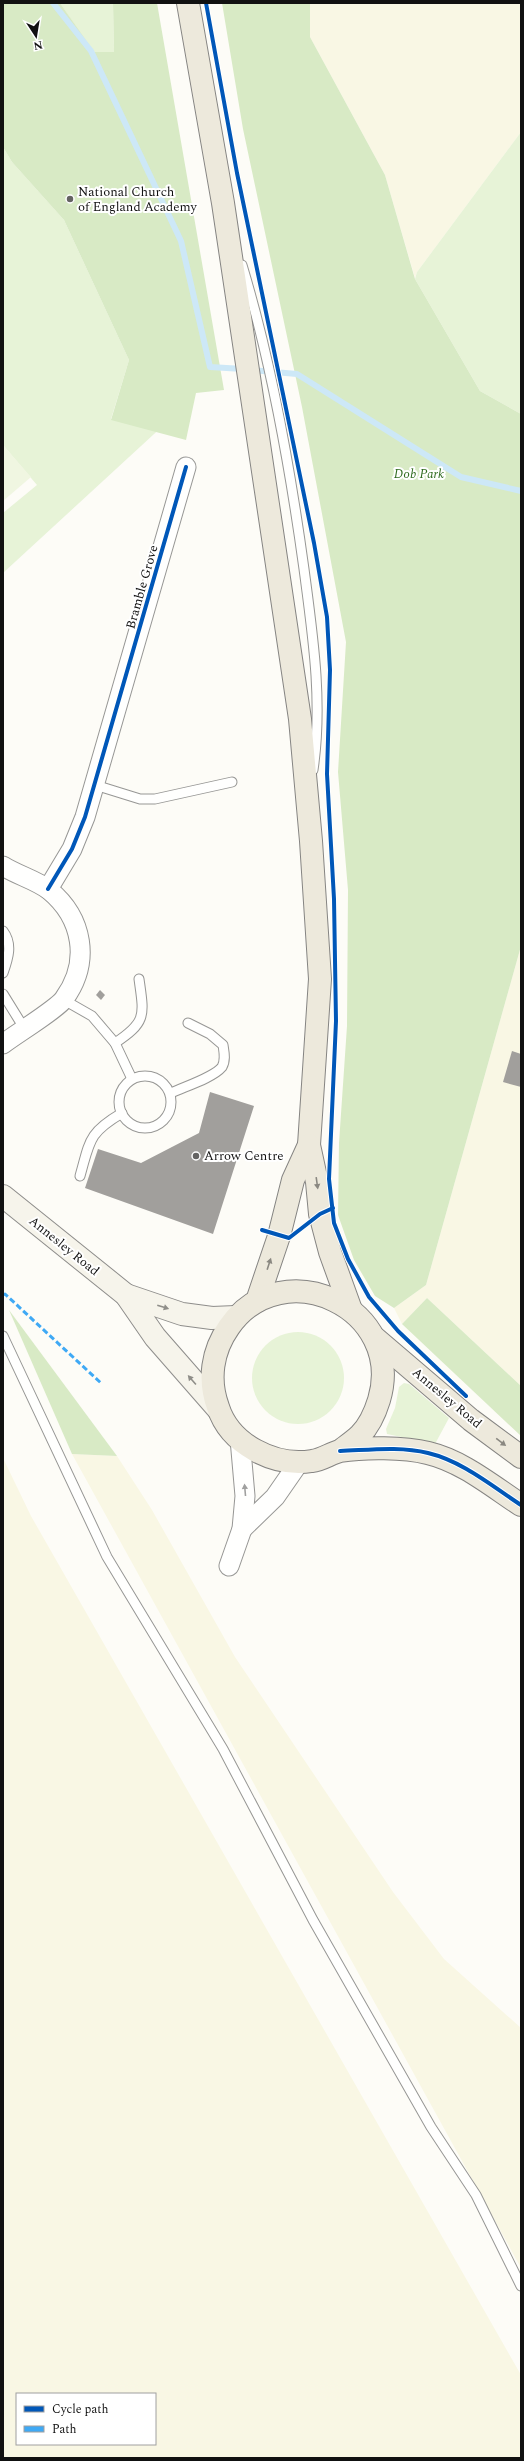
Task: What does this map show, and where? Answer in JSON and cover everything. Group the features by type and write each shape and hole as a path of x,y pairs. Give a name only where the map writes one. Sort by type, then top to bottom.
{"main road":[{"path":"188,3 223,203 300,719 308,801 320,979 309,1145 317,1182 320,1214 330,1252 351,1310"},
{"path":"257,1301 279,1236 293,1180 309,1145"},
{"name":"Annesley Road","path":"3,1196 126,1295 155,1337 218,1409"},
{"path":"340,1451 360,1435 377,1407 383,1389 382,1362 374,1337 363,1321 351,1310 330,1297 306,1291 281,1293 257,1301 236,1317 221,1338 213,1361 212,1385 218,1409 233,1434 256,1452 283,1461 312,1461 340,1451 386,1449 428,1453 453,1462 521,1505"},
{"name":"Annesley Road","path":"126,1295 182,1314 212,1318 236,1317"},
{"name":"Annesley Road","path":"374,1337 471,1420 521,1457"}],"street":[{"name":"Bramble Grove","path":"48,889 72,849 95,785 186,467"},
{"path":"3,866 48,889 73,916 80,938 78,965 64,1000 3,1044"},
{"path":"229,1566 242,1529 245,1496 240,1439"},
{"path":"242,1529 275,1497 300,1461"}],"lane":[{"path":"95,785 140,799 155,799 232,782"},
{"path":"3,931 6,935 10,955 3,973"},
{"path":"115,1043 136,1029 143,1011 140,979"},
{"path":"3,994 24,1028"},
{"path":"64,1000 92,1016 115,1043 132,1079"},
{"path":"171,1093 210,1075 222,1066 225,1057 223,1045 210,1034 188,1023"},
{"path":"139,1076 154,1076 161,1080 171,1093 171,1108 162,1122 156,1126 148,1128 132,1125 122,1113 119,1098 126,1084 132,1079 139,1076"},
{"path":"80,1176 91,1139 101,1125 122,1113"},
{"path":"3,1336 107,1557 223,1749 313,1920 431,2127 476,2196 521,2286"}],"shaded area":[{"path":"310,3 521,3 521,132 417,272 415,278 385,175 310,37"},
{"path":"521,946 521,1386 427,1298 402,1324 394,1308 426,1285"},
{"path":"72,1454 117,1456 152,1510 235,1657 393,1892 444,1959 521,2028 521,2268"},
{"path":"3,1458 31,1516 521,2375 521,2458 3,2458"}],"green space":[{"path":"3,3 60,3 94,52 114,52 113,3 157,3 224,390 196,393 186,440 111,420 129,360 64,220 12,162 3,147"},
{"path":"60,3 113,3 114,52 93,52"},
{"name":"Dob Park","path":"222,3 310,3 310,37 385,175 415,279 480,391 521,414 521,946 426,1285 394,1308 375,1296 354,1260 338,1215 339,1143 347,1026 348,890 338,772 346,642 302,407 243,129"},
{"path":"521,132 521,414 480,391 415,279 417,272"},
{"path":"3,147 12,162 64,220 129,360 111,419 166,423 3,573 3,513 37,485 3,445"},
{"path":"3,445 31,477 3,501"},
{"path":"427,1298 521,1386 521,1436 402,1324"},
{"path":"9,1310 117,1456 72,1454"},
{"path":"298,1332 316,1335 331,1345 341,1360 344,1378 341,1396 331,1411 316,1421 298,1424 280,1421 265,1411 255,1396 252,1378 255,1360 265,1345 280,1335"},
{"path":"404,1383 409,1384 449,1418 435,1444 387,1434 386,1429 395,1408 399,1387"}],"building":[{"path":"100,990 105,995 101,1000 96,995"},
{"path":"512,1051 521,1054 521,1087 503,1082"},
{"name":"Arrow Centre","path":"210,1092 254,1106 213,1234 85,1188 98,1149 141,1163 199,1133"}],"waterway":[{"path":"53,3 91,51 181,241 210,367 243,369"},
{"path":"252,370 297,374 461,477 521,491"}],"marked path":[{"path":"3,1295 5,1294 102,1384"}],"cycle path":[{"path":"206,3 237,173 314,543 327,617 330,670 327,774 334,899 336,1021 329,1179 334,1223 348,1259 369,1297 398,1331 466,1396"},
{"path":"48,889 72,849 85,817 186,467"},
{"path":"262,1230 289,1238 320,1214 333,1208"},
{"path":"340,1451 395,1449 428,1453 465,1468 521,1505"}],"place":[{"name":"National Church of England Academy","path":"70,199"},
{"name":"Arrow Centre","path":"196,1156"}]}
